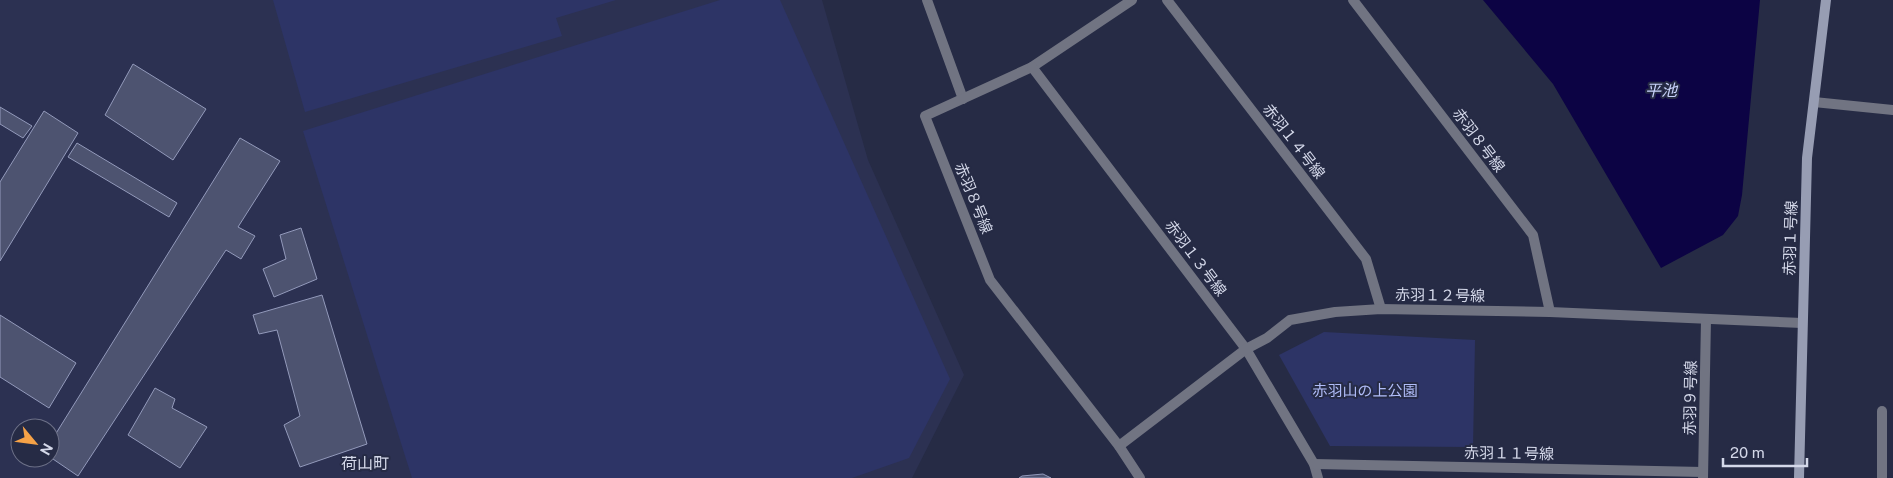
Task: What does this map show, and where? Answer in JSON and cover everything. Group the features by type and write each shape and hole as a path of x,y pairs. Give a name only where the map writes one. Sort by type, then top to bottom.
{"street":[{"path":"927,0 963,99"},
{"name":"赤羽８号線","path":"1132,0 1032,67 925,116 990,280 1120,446 1140,478"},
{"name":"赤羽１４号線","path":"1167,0 1366,259 1381,308"},
{"name":"赤羽８号線","path":"1353,0 1533,235 1550,312"},
{"name":"赤羽１号線","path":"1799,478 1807,158 1826,0"},
{"name":"赤羽１３号線","path":"1032,67 1246,349 1314,464 1318,478"},
{"path":"1814,102 1893,110"},
{"name":"赤羽１２号線","path":"1120,446 1246,349 1267,338 1290,320 1335,312 1381,308 1550,312 1802,323"},
{"name":"赤羽９号線","path":"1703,475 1706,319"},
{"path":"1882,411 1882,478"},
{"name":"赤羽１１号線","path":"1314,464 1703,475"}],"shaded area":[{"path":"0,0 822,0 868,160 964,375 912,478 0,478"}],"green space":[{"path":"273,0 616,0 556,18 562,36 305,112"},
{"path":"720,0 780,0 950,379 909,458 852,478 412,478 303,131"},
{"name":"赤羽山の上公園","path":"1324,332 1475,340 1473,447 1330,446 1279,355"}],"water":[{"name":"平池","path":"1483,0 1760,0 1742,195 1738,216 1723,235 1661,268 1553,84"}],"building":[{"path":"133,64 206,109 173,160 105,115"},
{"path":"0,107 32,126 23,138 0,124"},
{"path":"44,111 78,133 0,261 0,182"},
{"path":"240,138 280,161 238,227 255,236 241,259 226,250 78,476 60,464 60,427"},
{"path":"77,143 177,203 169,217 68,157"},
{"path":"301,228 317,279 274,297 263,269 286,259 280,235"},
{"path":"322,295 367,444 300,467 284,425 300,416 277,330 259,334 253,315"},
{"path":"0,315 76,363 49,408 0,377"},
{"path":"155,388 175,399 172,408 207,427 180,468 128,435"},
{"path":"1043,474 1051,478 1019,478 1022,476"}],"district":[{"name":"荷山町","path":"365,463"}]}
